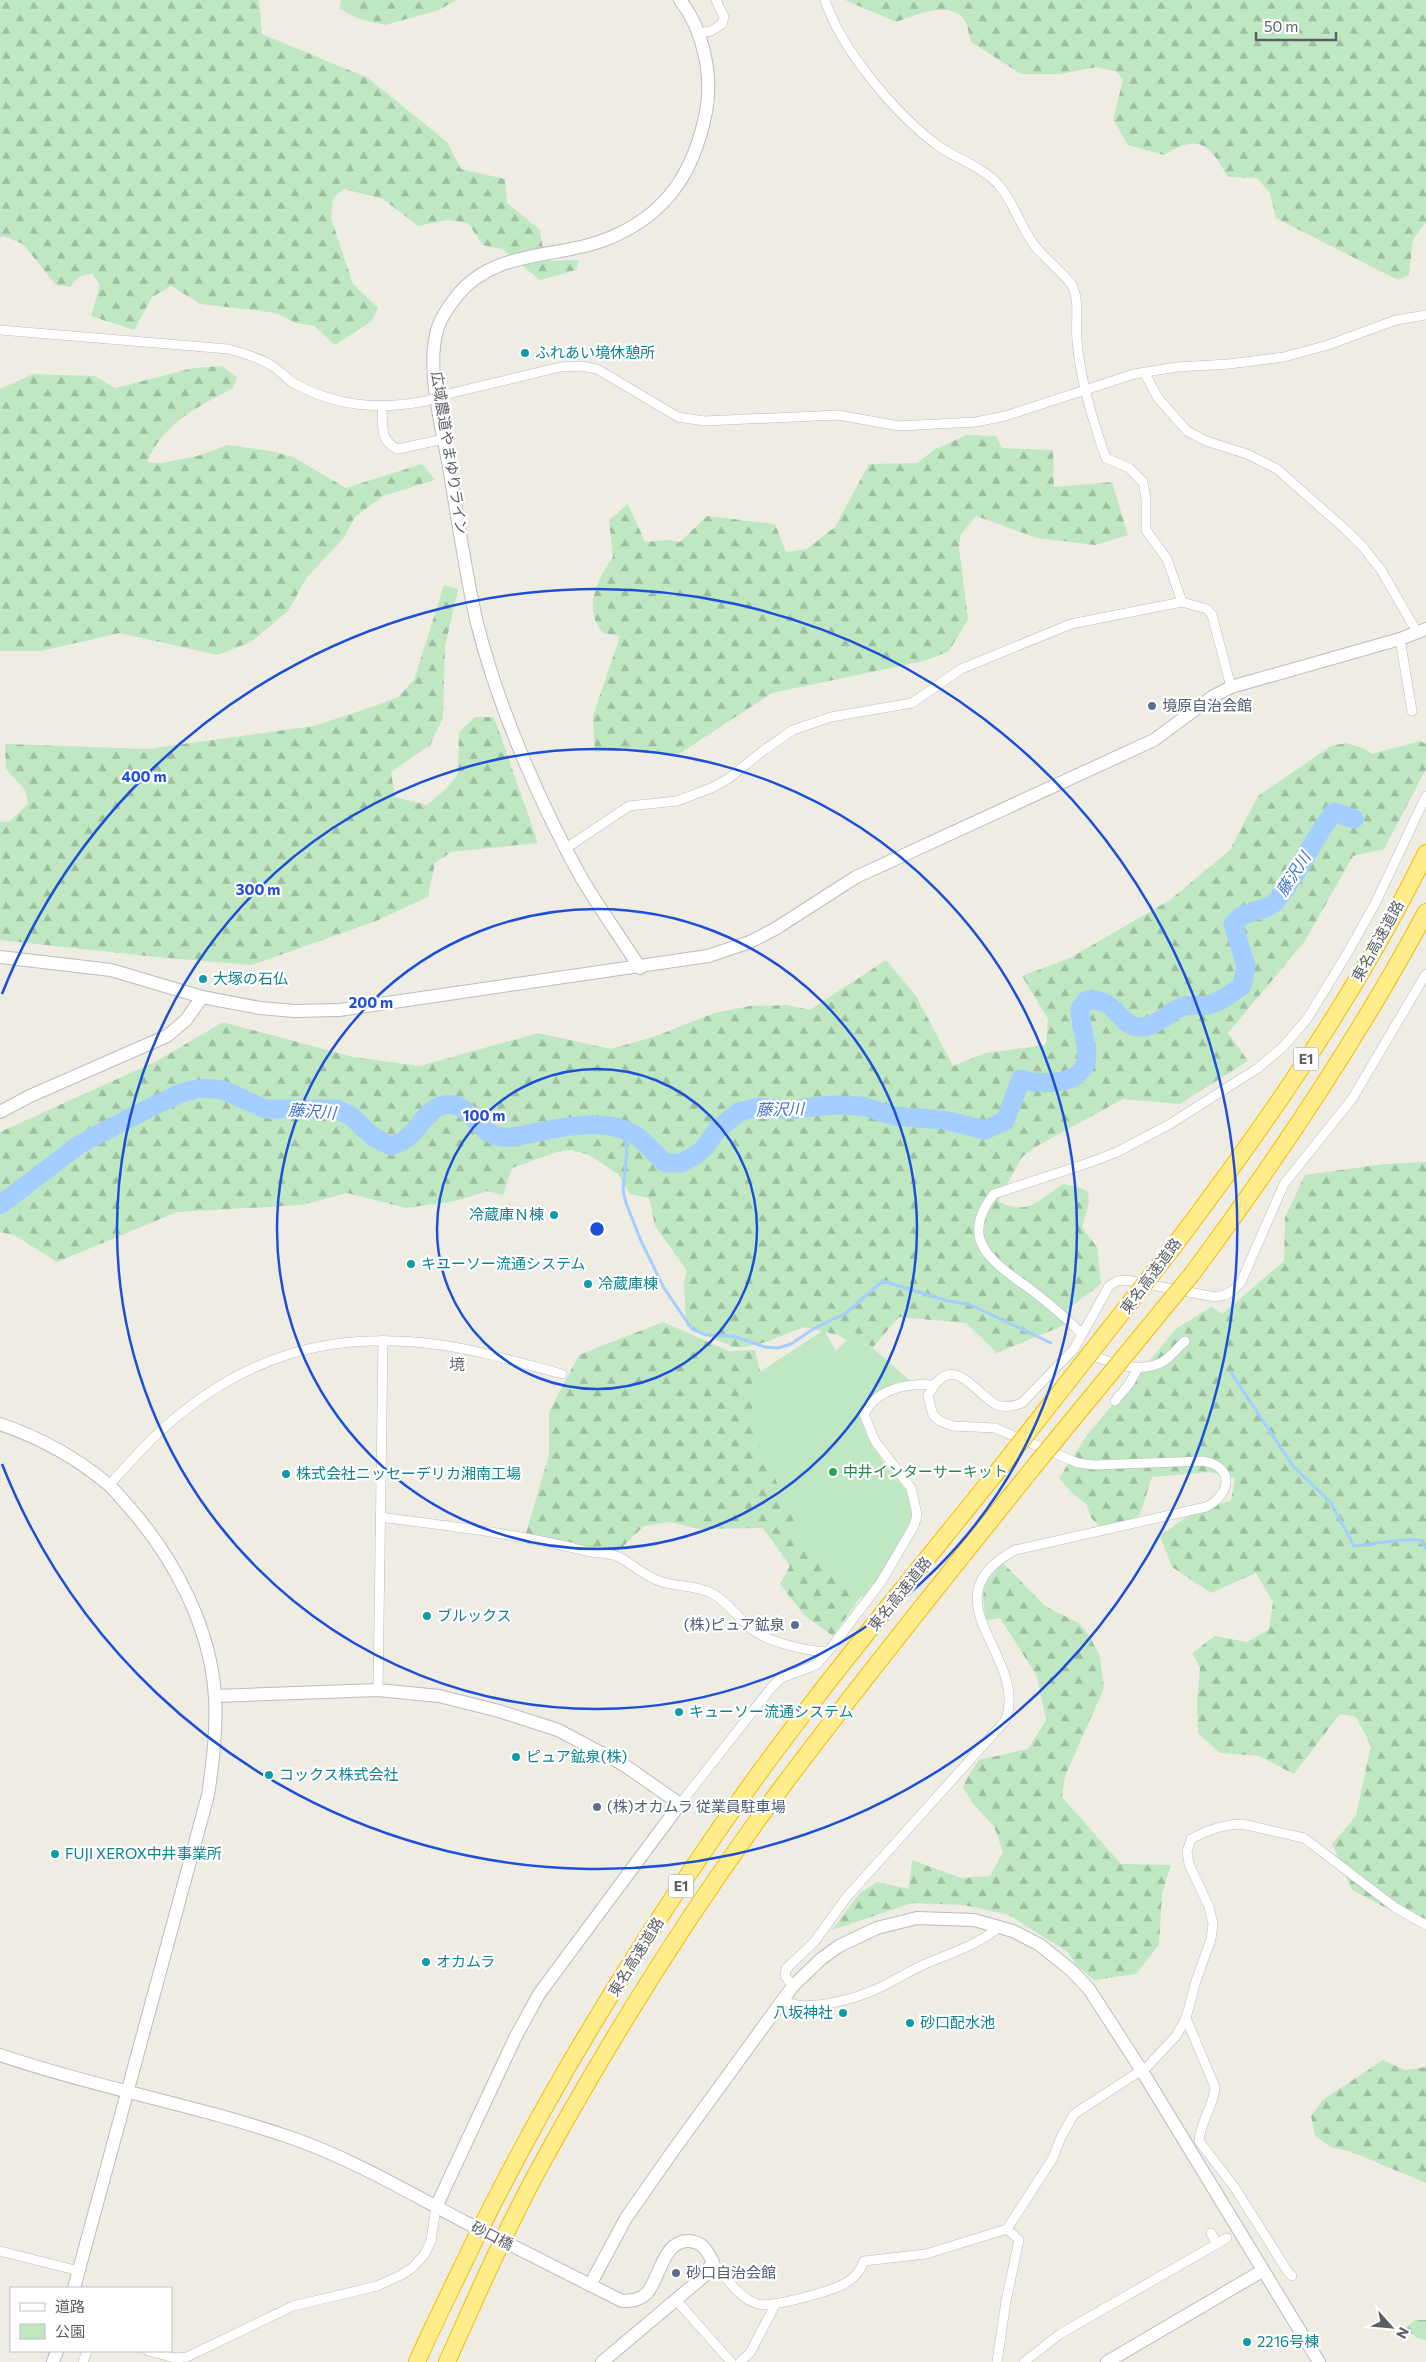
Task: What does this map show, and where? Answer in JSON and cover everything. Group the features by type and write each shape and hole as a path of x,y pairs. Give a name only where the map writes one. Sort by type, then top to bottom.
{"highway":[{"name":"東名高速道路","path":"417,2362 487,2213 550,2096 630,1964 714,1837 813,1704 1168,1254 1273,1111 1345,1001 1426,853"},
{"name":"東名高速道路","path":"446,2362 487,2272 541,2165 598,2064 688,1922 781,1788 1032,1469 1192,1274 1293,1133 1351,1044 1426,912"}],"street":[{"name":"広域農道やまゆりライン","path":"640,968 584,882 566,849 515,735 492,672 477,622 444,439 435,379 434,353 438,328 448,308 465,286 492,267 611,238 643,220 661,206 684,177 694,158 704,123 708,78 704,52 698,33 680,0"},
{"path":"698,33 711,30 722,24 724,17 716,0"},
{"path":"825,0 840,34 874,82 901,114 941,148 980,170 997,184 1011,203 1031,241 1072,286 1077,303 1077,339 1084,390 1106,458 1129,468 1143,482 1146,499 1146,530 1167,559 1182,602"},
{"path":"0,330 228,349 250,355 272,366 292,382 338,402 382,407 400,406 560,367 580,366 597,370 678,417 712,421 838,415 899,426 976,422 1005,416 1144,372 1177,366 1229,364 1284,356 1328,345 1396,320 1426,315"},
{"path":"0,957 111,970 202,997 277,1010 339,1010 640,968 708,956 750,942 775,930 856,877 1154,740 1212,697 1231,687 1400,639 1422,630 1381,570 1363,547 1346,530 1277,469 1247,454 1206,441 1187,431 1158,398 1144,372"},
{"path":"382,407 385,441 391,446 398,449 444,439"},
{"path":"566,849 585,838 616,813 629,806 677,801 711,788 739,771 787,734 813,722 831,717 912,703 961,669 1071,624 1182,602 1207,609 1212,615 1231,687"},
{"path":"1400,639 1412,711"},
{"path":"1081,1333 1059,1311 987,1256 980,1242 979,1231 980,1217 984,1206 994,1194 1117,1152 1170,1124 1258,1068 1283,1047 1307,1019 1348,952 1375,904 1426,796"},
{"path":"793,1986 785,1976 786,1968 815,1941 846,1898 1006,1721 1010,1711 1010,1689 979,1617 976,1600 978,1588 988,1569 1015,1550 1206,1507 1222,1495 1226,1486 1226,1476 1222,1468 1204,1461 1095,1465 1078,1463 995,1428 953,1426 940,1421 933,1415 928,1396 934,1385 946,1376 957,1375 965,1378 996,1404 1012,1407 1022,1403 1074,1349 1081,1333 1109,1286 1116,1281 1126,1280 1215,1297 1226,1296 1234,1290 1241,1282 1284,1184 1352,1099 1426,974"},
{"path":"0,1112 30,1096 168,1036 186,1020 202,997"},
{"path":"109,1485 166,1426 202,1397 258,1365 311,1347 354,1340 434,1344 562,1374"},
{"path":"378,1690 383,1340"},
{"path":"1074,1349 1112,1363 1138,1368 1160,1364 1185,1341"},
{"path":"1115,1401 1129,1384 1138,1368"},
{"path":"152,2352 175,2358 187,2357 293,2306 377,2286 412,2268 424,2255 431,2241 436,2207 516,2038 539,1994 680,1804 771,1688 781,1678 816,1665 828,1652 881,1582 914,1526 917,1515 910,1488 875,1441 864,1414 869,1403 891,1391 904,1386 934,1385"},
{"path":"0,1424 44,1442 77,1462 109,1485 165,1552 186,1592 210,1663 215,1696 214,1749 208,1795 74,2287"},
{"path":"380,1517 543,1540 591,1553 606,1553 620,1558 636,1570 661,1582 702,1589 715,1595 752,1629 771,1638 808,1651 828,1652"},
{"path":"215,1696 378,1690 439,1696 499,1710 558,1730 624,1765 680,1804"},
{"path":"602,2362 704,2277 713,2262 744,2297 758,2304 775,2305 844,2284 862,2268 864,2261 926,2254 1007,2229 1053,2158 1061,2136 1074,2114 1142,2071 1176,2036 1186,2018 1196,1981 1211,1940 1213,1924 1209,1907 1189,1864 1188,1852 1191,1839 1231,1824 1242,1824 1304,1838 1396,1908 1426,1926"},
{"path":"590,2285 626,2218 782,2000 793,1986 821,1959 839,1946 877,1928 917,1918 974,1920 1000,1927 1040,1945 1072,1970 1089,1989 1142,2071 1194,2144 1262,2271 1319,2362"},
{"path":"782,2000 789,2004 814,2005 867,1993 924,1964 981,1942 1000,1927"},
{"path":"1186,2018 1215,2087 1214,2096 1194,2144"},
{"name":"砂口橋","path":"0,2055 128,2092 236,2120 293,2139 340,2158 622,2301 632,2302 647,2292 668,2252 684,2241 694,2241 705,2247 713,2262"},
{"path":"1194,2144 1235,2188 1292,2276"},
{"path":"997,2362 1006,2301 1019,2240 1007,2229"},
{"path":"1211,2232 1217,2244"},
{"path":"1024,2362 1060,2334 1228,2238"},
{"path":"0,2251 79,2271"},
{"path":"1107,2362 1262,2271"},
{"path":"676,2300 731,2362"},
{"path":"740,2362 750,2353 775,2305"}],"green space":[{"path":"0,0 259,0 262,34 368,78 447,142 461,169 505,179 507,203 540,230 542,244 550,261 579,260 576,270 540,280 502,249 483,245 468,223 447,220 418,226 383,199 344,189 333,198 331,218 353,284 378,308 372,321 335,345 314,326 296,323 276,313 201,304 171,286 152,297 134,330 91,316 100,285 92,273 79,277 70,287 56,285 23,244 3,236 0,238"},
{"path":"341,0 456,0 439,10 385,25 359,19 340,9"},
{"path":"845,0 1426,0 1426,222 1413,240 1409,275 1398,280 1276,218 1270,193 1257,178 1228,177 1215,157 1202,145 1187,145 1176,148 1164,155 1128,145 1113,120 1123,80 1117,72 1097,67 1060,74 1021,74 971,42 965,21 958,13 950,10 932,11 896,22"},
{"path":"222,366 237,377 233,388 206,402 172,426 162,436 147,462 162,463 197,456 228,445 271,451 293,457 346,488 422,464 435,480 383,496 355,517 343,539 307,577 288,611 251,642 217,655 120,633 41,651 0,651 0,389 33,374 95,376 115,388 193,368"},
{"path":"967,435 996,436 1002,448 1053,450 1054,487 1112,482 1128,535 1095,545 1037,538 976,516 961,534 959,547 968,619 949,651 924,661 772,693 679,754 630,748 595,752 593,716 620,636 603,633 593,614 594,594 597,585 613,557 609,520 628,504 645,542 668,540 680,542 707,516 775,524 786,552 807,549 835,527 869,464 917,463 935,449"},
{"path":"444,585 458,589 445,647 443,718 430,745 391,772 395,797 427,805 448,787 458,774 459,732 475,717 494,717 538,843 451,852 435,863 428,897 376,921 252,965 156,957 0,940 0,822 10,821 28,804 25,790 6,769 5,744 147,749 314,726 372,707 398,697 414,680"},
{"path":"1420,741 1426,744 1426,769 1384,849 1353,856 1305,941 1228,1033 1248,1061 1180,1104 1123,1099 1037,1146 1022,1157 998,1201 1008,1206 1025,1207 1040,1201 1063,1184 1078,1187 1088,1192 1089,1203 1082,1227 1097,1247 1101,1284 1068,1309 1065,1325 997,1353 966,1323 899,1317 868,1353 838,1335 804,1327 766,1342 746,1347 733,1347 686,1326 684,1282 687,1271 655,1226 649,1198 630,1194 618,1174 589,1155 571,1150 557,1152 512,1168 503,1195 488,1191 455,1201 406,1208 347,1193 302,1205 177,1212 57,1262 14,1235 0,1232 0,1132 157,1061 223,1022 353,1057 420,1066 538,1033 611,1049 659,1035 714,1013 750,1006 787,1005 810,1010 886,960 916,996 953,1066 985,1053 1046,1045 1048,1019 1022,976 1070,958 1170,900 1230,850 1258,796 1331,746 1346,743 1363,748 1372,754"},
{"path":"1426,1162 1426,1929 1352,1890 1332,1844 1356,1816 1371,1746 1356,1717 1340,1714 1294,1774 1259,1756 1220,1753 1198,1733 1197,1702 1200,1668 1192,1653 1215,1636 1247,1642 1269,1629 1273,1602 1256,1573 1211,1593 1172,1567 1160,1536 1197,1509 1231,1501 1235,1478 1209,1472 1152,1477 1140,1514 1124,1524 1103,1529 1092,1519 1086,1504 1072,1493 1059,1478 1087,1435 1177,1328 1211,1307 1222,1314 1284,1261 1285,1217 1305,1175 1384,1164"},
{"path":"663,1322 729,1351 755,1350 771,1415 869,1585 833,1636 805,1616 780,1584 790,1566 763,1528 700,1529 669,1522 644,1526 615,1554 526,1533 549,1455 549,1412 579,1355"},
{"name":"中井インターサーキット","path":"824,1330 836,1351 855,1332 910,1381 871,1397 856,1413 860,1417 867,1436 884,1463 906,1490 910,1501 912,1518 879,1578 864,1599 802,1537 776,1481 770,1450 756,1444 752,1377"},
{"path":"1003,1563 1045,1606 1080,1624 1090,1637 1100,1656 1104,1688 1065,1776 1062,1797 1121,1864 1171,1865 1162,1894 1159,1945 1136,1974 1094,1980 1077,1966 1068,1952 1009,1915 964,1905 912,1903 832,1930 860,1893 877,1882 909,1889 912,1860 961,1878 990,1876 1003,1852 994,1826 974,1805 963,1787 979,1760 1028,1749 1046,1720 1037,1676 1000,1618 986,1620 983,1602 984,1589 990,1577"},
{"path":"1383,2060 1405,2070 1426,2067 1426,2183 1352,2152 1331,2147 1315,2136 1311,2116 1323,2100"},
{"path":"1415,2320 1426,2320 1426,2340 1417,2338 1405,2328"}],"waterway":[{"name":"藤沢川","path":"0,1205 80,1144 181,1093 202,1088 223,1090 265,1109 337,1109 351,1116 372,1136 391,1146 407,1138 434,1109 450,1104 465,1110 489,1133 502,1137 574,1126 600,1125 613,1127 635,1135 665,1163 680,1163 693,1157 703,1149 718,1129 739,1112 759,1107 789,1110 831,1105 862,1106 894,1116 944,1120 985,1130 1005,1121 1021,1079 1039,1083 1061,1081 1071,1078 1085,1066 1087,1056 1080,1009 1087,1000 1106,1003 1126,1022 1139,1027 1145,1027 1156,1023 1181,1007 1208,1005 1217,1002 1242,986 1246,966 1233,924 1243,915 1266,908 1276,901 1292,880 1334,812 1354,819"},
{"path":"624,1131 627,1151 623,1190 626,1203 641,1241 664,1288 692,1329 706,1335 733,1336 765,1347 778,1348 791,1344 815,1328 846,1313 883,1281 948,1301 969,1304 1051,1343"},
{"path":"1231,1373 1293,1466 1331,1503 1354,1546 1396,1540 1420,1540 1426,1548"}],"place":[{"name":"ふれあい境休憩所","path":"525,353"},
{"name":"境原自治会館","path":"1152,706"},
{"name":"大塚の石仏","path":"203,979"},
{"name":"冷蔵庫Ｎ棟","path":"554,1215"},
{"name":"キユーソー流通システム","path":"411,1264"},
{"name":"冷蔵庫棟","path":"588,1284"},
{"name":"中井インターサーキット","path":"833,1472"},
{"name":"株式会社ニッセーデリカ湘南工場","path":"286,1474"},
{"name":"ブルックス","path":"427,1616"},
{"name":"(株)ピュア鉱泉","path":"795,1625"},
{"name":"キューソー流通システム","path":"679,1712"},
{"name":"ピュア鉱泉(株)","path":"516,1757"},
{"name":"コックス株式会社","path":"269,1775"},
{"name":"(株)オカムラ 従業員駐車場","path":"597,1807"},
{"name":"FUJI XEROX中井事業所","path":"55,1854"},
{"name":"オカムラ","path":"426,1962"},
{"name":"八坂神社","path":"843,2013"},
{"name":"砂口配水池","path":"910,2023"},
{"name":"砂口自治会館","path":"676,2273"},
{"name":"2216号棟","path":"1247,2342"}],"district":[{"name":"境","path":"457,1364"}]}
